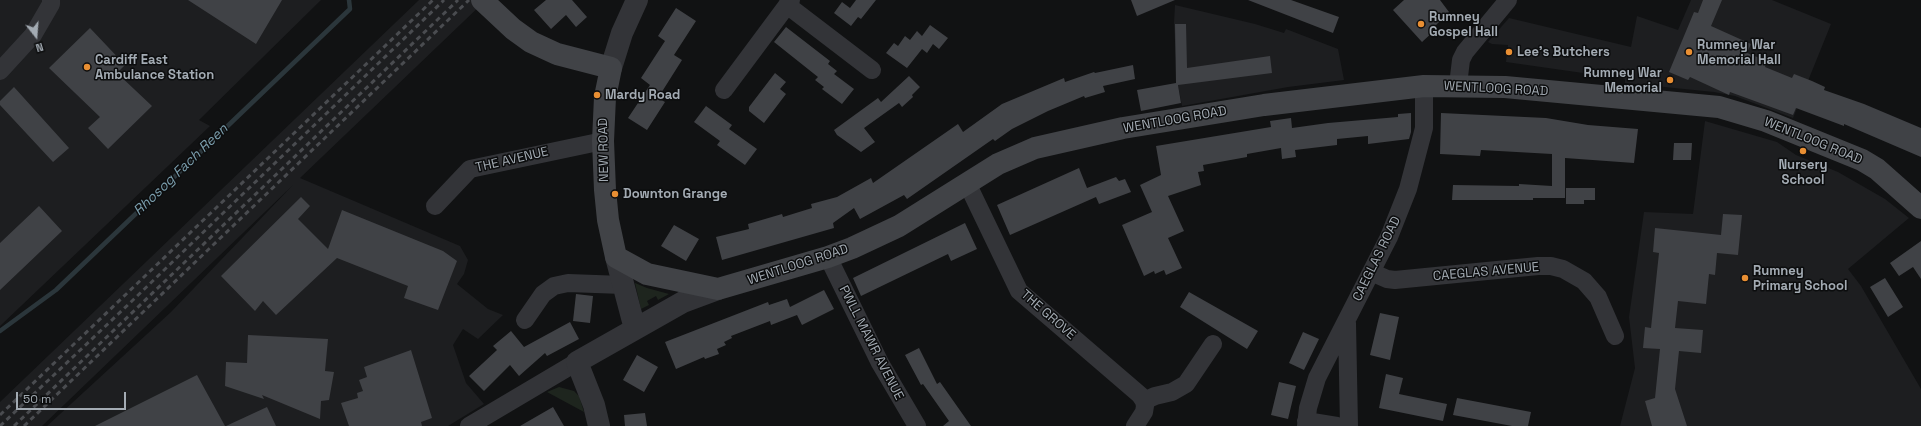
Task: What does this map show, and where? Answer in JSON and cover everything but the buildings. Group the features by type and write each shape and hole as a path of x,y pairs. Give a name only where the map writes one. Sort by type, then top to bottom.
{"main road":[{"path":"486,4 513,29 543,48 574,59 611,68"},
{"name":"NEW ROAD","path":"611,68 605,97 603,141 608,220 616,257"},
{"name":"WENTLOOG ROAD","path":"718,289 828,257 899,226 967,183 1016,155 1035,148 1085,136 1264,105 1424,86 1458,85 1570,93 1696,104 1726,109 1774,124 1862,160 1877,169 1921,208"},
{"path":"616,257 647,274 718,289"}],"street":[{"path":"0,71 33,34 51,4 51,0"},
{"name":"NEW ROAD","path":"611,68 624,27 638,0"},
{"path":"1458,85 1461,60 1465,52 1501,2"},
{"path":"724,90 789,3 872,70"},
{"name":"CAEGLAS ROAD","path":"1306,423 1317,378 1396,222 1414,172 1424,128 1424,86"},
{"name":"THE AVENUE","path":"435,206 470,169 603,141"},
{"name":"THE GROVE","path":"967,183 1019,291 1140,395 1144,401"},
{"name":"NEW ROAD","path":"616,257 635,329"},
{"name":"PWLL MAWR AVENUE","path":"828,257 880,363 917,426"},
{"name":"CAEGLAS AVENUE","path":"1371,272 1380,277 1395,280 1538,266 1551,266 1563,269 1584,281 1598,297 1615,336"},
{"path":"525,320 543,294 554,286 568,283 623,285"},
{"name":"WENTLOOG ROAD","path":"469,426 577,362 683,302 718,289"},
{"path":"1346,321 1348,426"},
{"path":"1135,426 1144,412 1144,401 1155,396 1172,392 1186,384 1214,344"},
{"path":"577,362 594,405 599,426"},
{"path":"1306,423 1337,426"}],"shaded area":[{"path":"0,0 321,0 199,120 210,126 0,326"},
{"path":"419,0 486,0 300,178 460,246 468,260 464,274 457,284 488,309 503,315 478,339 463,329 453,345 466,383 484,404 448,426 47,426 171,312 293,185 42,426 0,426 0,402"},
{"path":"1691,0 1772,0 1831,24 1793,118 1735,96 1714,92 1625,83 1625,79 1506,62 1508,45 1492,44 1488,42 1509,18 1631,47 1637,16 1678,30"},
{"path":"1175,5 1255,24 1284,33 1286,29 1338,49 1344,80 1288,87 1182,106 1177,80 1174,23"},
{"name":"Rumney Primary School","path":"1705,121 1777,142 1796,155 1838,172 1885,199 1909,218 1848,269 1861,286 1921,389 1921,426 1620,426 1635,368 1629,317 1644,212 1693,214"},
{"path":"635,283 669,294 658,300 656,296 647,301 649,305 641,309"},
{"path":"559,387 574,391 579,396 584,412 547,392"}],"waterway":[{"name":"Rhosog Fach Reen","path":"0,331 56,290 350,9 349,0"}],"railway":[{"path":"0,415 433,0"},
{"path":"0,426 444,0"},
{"path":"14,426 458,0"},
{"path":"24,426 469,0"}],"place":[{"name":"Rumney Gospel Hall","path":"1421,24"},
{"name":"Lee's Butchers","path":"1509,52"},
{"name":"Rumney War Memorial Hall","path":"1689,52"},
{"name":"Cardiff East Ambulance Station","path":"87,67"},
{"name":"Rumney War Memorial","path":"1670,80"},
{"name":"Mardy Road","path":"597,95"},
{"name":"Nursery School","path":"1803,151"},
{"name":"Downton Grange","path":"615,194"},
{"name":"Rumney Primary School","path":"1745,278"}]}
